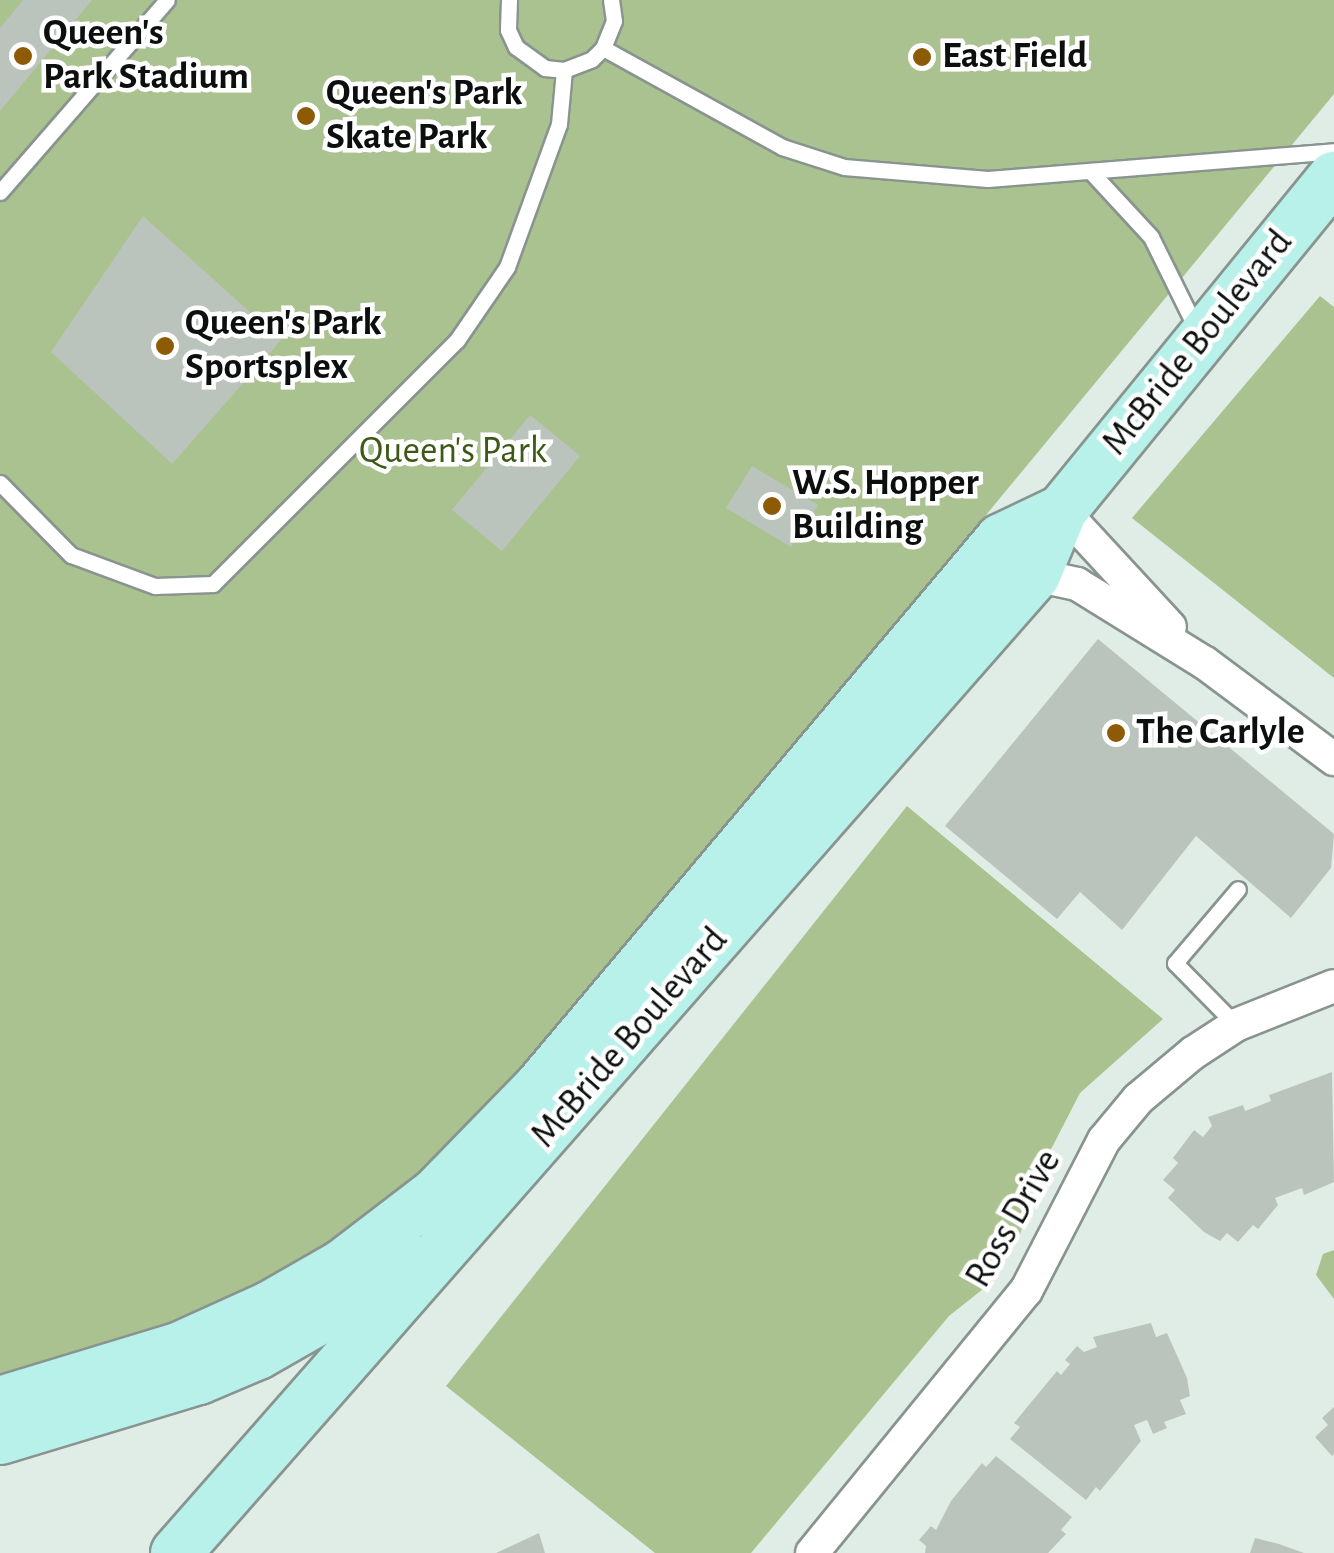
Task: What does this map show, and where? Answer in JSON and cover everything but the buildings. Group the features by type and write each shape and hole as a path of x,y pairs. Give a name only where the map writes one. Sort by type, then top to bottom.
{"main road":[{"name":"McBride Boulevard","path":"176,1553 1035,575 1062,510 1334,177"},
{"name":"McBride Boulevard","path":"0,1402 178,1348 269,1307 342,1265 435,1194 540,1086 1002,538 1062,510"},
{"path":"0,1439 199,1379 258,1354 379,1285 496,1191"}],"street":[{"path":"1062,510 1204,663"},
{"path":"1035,575 1077,584 1204,663 1334,759"},
{"name":"Ross Drive","path":"812,1553 1026,1290 1053,1246 1104,1140 1138,1100 1193,1053 1236,1026 1334,986"}],"lane":[{"path":"0,192 167,0"},
{"path":"492,0 508,6 508,30 528,60 564,70 592,60 603,48 614,21 611,0"},
{"path":"603,48 782,148 844,168 988,179 1334,151"},
{"path":"0,483 71,555 154,586 213,584 457,340 508,267 559,124 564,70"},
{"path":"1092,173 1150,237 1201,338"},
{"path":"1236,1026 1175,963 1238,889"}],"green space":[{"name":"Queen's Park","path":"0,0 1334,0 1334,94 514,1086 396,1203 266,1287 151,1336 0,1381"},
{"path":"1320,296 1334,307 1334,678 1132,518"},
{"path":"907,806 1163,1019 1080,1093 1046,1159 1020,1234 983,1289 949,1316 751,1553 655,1553 446,1386"},
{"path":"1334,1250 1334,1299 1316,1275 1323,1254"}],"place":[{"name":"Queen's Park Stadium","path":"23,56"},
{"name":"East Field","path":"922,57"},
{"name":"Queen's Park Skate Park","path":"306,116"},
{"name":"Queen's Park Sportsplex","path":"165,346"},
{"name":"W.S. Hopper Building","path":"772,506"},
{"name":"The Carlyle","path":"1116,733"}]}
